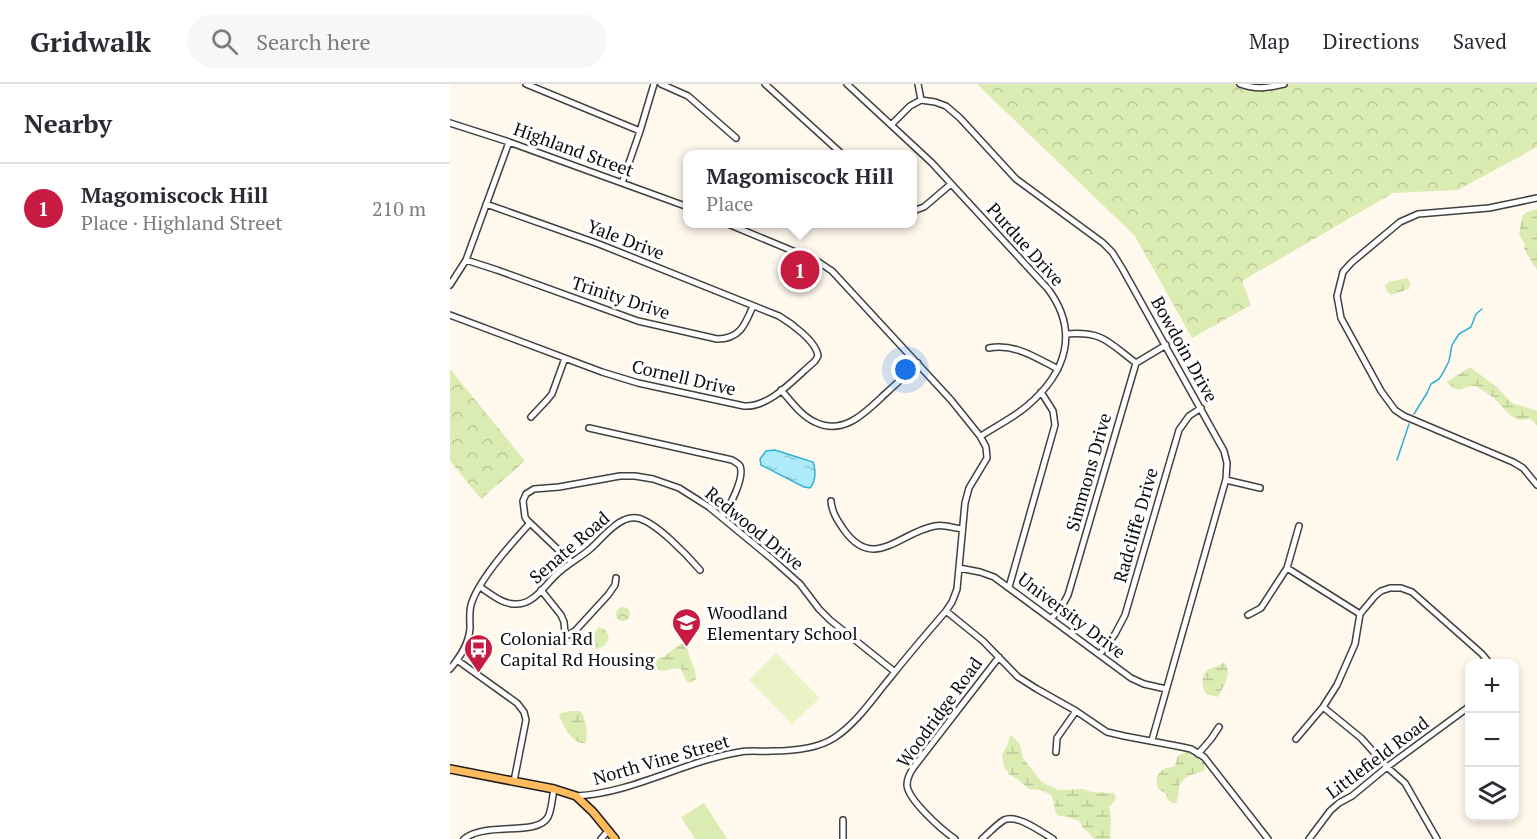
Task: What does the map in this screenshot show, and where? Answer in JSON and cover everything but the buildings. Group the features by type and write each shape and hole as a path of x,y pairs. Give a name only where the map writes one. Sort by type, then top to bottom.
{"main road":[{"path":"450,769 554,789 576,796 593,812 615,839"}],"street":[{"path":"526,84 640,131"},
{"path":"622,183 654,84"},
{"path":"661,84 688,96 736,138"},
{"path":"765,84 833,150"},
{"name":"Purdue Drive","path":"847,84 932,163 1048,289 1061,311 1066,334 1064,354 1058,369 1041,392 1023,409 981,436"},
{"path":"891,125 910,106 921,100 918,84"},
{"path":"1240,84 1251,88 1284,84"},
{"name":"Bowdoin Drive","path":"921,100 938,102 949,109 963,121 1016,179 1106,245 1122,268 1226,454 1226,480 1152,741"},
{"name":"Highland Street","path":"450,123 683,206"},
{"path":"450,285 466,260 509,142"},
{"path":"917,209 924,207 951,184"},
{"path":"1537,198 1489,208 1418,214 1409,217 1351,263 1343,273 1337,296 1341,318 1381,391 1395,410 1404,416 1513,462 1523,468 1537,485"},
{"name":"Yale Drive","path":"486,204 599,244 753,306"},
{"path":"737,228 824,265 847,286 918,363 981,436 987,457 965,503 956,594 946,611 983,641 1016,675 1107,732 1182,747 1198,754 1209,762 1245,812 1268,839"},
{"name":"Trinity Drive","path":"466,260 638,321 717,339 729,338 738,333 747,322 753,306"},
{"name":"Cornell Drive","path":"450,315 598,371 638,383 741,406 751,406 762,404 772,398 818,356 818,352 806,338 788,322 753,306"},
{"path":"1066,334 1083,333 1098,336 1136,363 1166,345"},
{"path":"989,348 1000,347 1019,351 1058,369"},
{"path":"531,417 552,394 565,358"},
{"path":"781,390 805,416 827,426 840,426 862,415 918,363"},
{"name":"Simmons Drive","path":"1052,618 1065,600 1073,578 1136,363"},
{"path":"1009,587 1055,425 1053,411 1041,392"},
{"name":"Radcliffe Drive","path":"1100,654 1115,634 1125,615 1179,430 1189,416 1201,408"},
{"path":"589,428 732,460 739,465 740,477 733,499 722,517"},
{"name":"Redwood Drive","path":"530,523 525,517 523,501 531,490 559,488 611,477 629,476 663,482 679,488 705,503 796,580 819,609 838,627 895,672"},
{"path":"1226,480 1260,488"},
{"path":"831,501 833,514 845,532 868,549 883,548 935,526 962,530"},
{"name":"Senate Road","path":"480,587 503,601 513,604 528,602 571,562 590,550 621,521 628,518 642,519 659,531 700,570"},
{"path":"450,669 467,642 470,633 470,608 475,595 494,566 530,523 571,562"},
{"path":"1248,615 1261,608 1287,568 1299,526"},
{"name":"University Drive","path":"959,568 987,573 1137,681 1166,689"},
{"path":"1287,568 1360,614"},
{"path":"541,590 560,612 565,633 568,635 575,632 608,595 615,585 616,578"},
{"path":"1296,739 1323,707 1337,685 1355,644 1360,614 1382,591 1401,588 1412,592 1486,659"},
{"name":"North Vine Street","path":"576,796 633,784 739,752 795,749 833,739 848,727 868,705 946,611"},
{"name":"Woodridge Road","path":"955,839 911,796 908,790 908,779 914,766 999,657"},
{"path":"457,660 514,700 525,712 526,720 514,781"},
{"path":"1323,707 1361,738 1405,783 1437,839"},
{"name":"Littlefield Road","path":"1309,839 1339,803 1352,796 1465,710"},
{"path":"1056,752 1057,738 1076,711"},
{"path":"1198,754 1219,727"},
{"path":"464,839 477,831 530,828 542,824 549,814 554,789"},
{"path":"982,839 1003,821 1012,819 1024,822 1053,839"},
{"path":"843,820 843,839"},
{"path":"601,839 609,831"}],"green space":[{"path":"977,84 1537,84 1537,147 1458,190 1393,193 1242,281 1251,305 1192,338 1135,236"},
{"path":"1537,209 1537,270 1519,234 1522,216"},
{"path":"1407,278 1410,283 1409,289 1391,295 1387,291 1385,286 1389,282"},
{"path":"1470,367 1497,387 1512,403 1537,411 1537,426 1531,419 1519,420 1511,416 1494,398 1476,386 1459,390 1447,382"},
{"path":"450,369 525,461 481,499 450,461"},
{"path":"623,607 628,609 630,614 628,619 623,621 618,619 616,614 618,609"},
{"path":"599,627 606,630 609,638 604,646 597,649 591,637"},
{"path":"680,644 688,649 695,671 696,679 691,683 686,681 679,668 660,671 655,666 658,658 664,657"},
{"path":"776,653 820,698 792,724 749,680"},
{"path":"1223,663 1228,672 1218,697 1206,694 1203,685 1205,672"},
{"path":"580,711 584,718 586,743 573,739 560,718 561,713"},
{"path":"1011,735 1020,744 1023,758 1045,784 1059,790 1083,789 1092,792 1114,793 1116,798 1109,808 1111,839 1094,839 1079,821 1056,814 1052,796 1041,790 1029,789 1009,774 1004,767 1002,754"},
{"path":"1186,752 1204,763 1205,769 1182,781 1176,803 1173,803 1167,799 1166,794 1158,789 1157,777 1166,768 1174,766 1178,756"},
{"path":"704,803 727,839 695,839 681,817"}],"water":[{"path":"775,450 813,462 815,475 810,488 761,465 760,459 766,451"}],"waterway":[{"path":"1414,414 1431,384 1443,373 1449,361 1452,345 1459,334 1471,327 1476,314 1482,309"},
{"path":"1397,460 1409,424"}],"place":[{"name":"Magomiscock Hill","path":"800,270"},
{"name":"Woodland Elementary School","path":"686,648"},
{"name":"Colonial Rd Capital Rd Housing","path":"479,674"}]}
